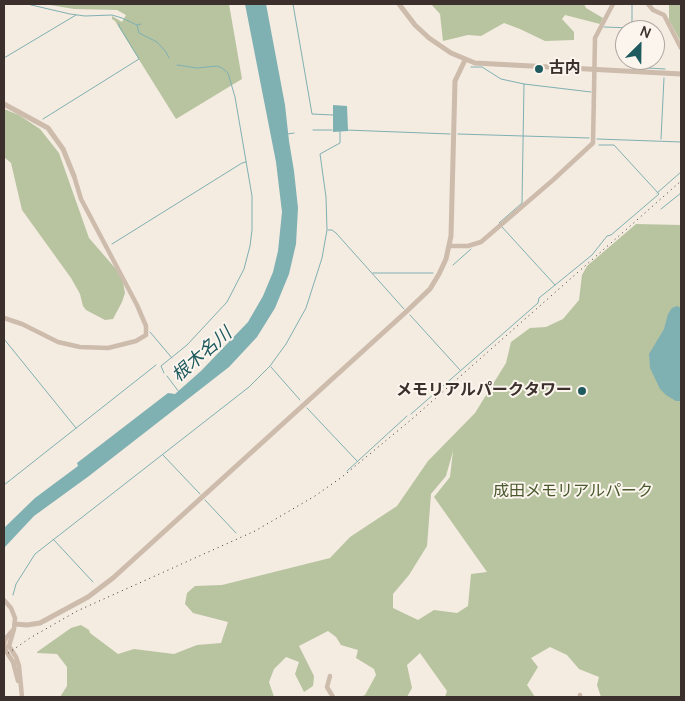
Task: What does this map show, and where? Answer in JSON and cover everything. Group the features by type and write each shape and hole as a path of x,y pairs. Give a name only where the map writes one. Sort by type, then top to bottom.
{"street":[{"path":"399,4 415,25 429,38 451,53 475,63 681,74"},
{"path":"450,246 468,246 481,242 593,143 595,38 613,4"},
{"path":"648,4 653,10 664,15 681,48"},
{"path":"15,626 40,623 88,597 113,578 430,289 446,259 450,246 455,81 465,60"},
{"path":"4,104 48,128 63,149 81,199 137,306 146,326 146,335 136,342 104,349 80,347 58,342 22,324 4,318"},
{"path":"4,600 13,611 15,626 9,646 17,660 22,697"},
{"path":"330,676 327,687 333,697"}],"green space":[{"path":"44,4 229,4 242,79 176,119 112,19 112,16 122,22 126,15 117,10 74,9"},
{"path":"431,4 584,4 586,8 603,18 600,24 565,15 562,19 574,32 574,40 545,41 504,23 481,36 468,35 443,41 440,14"},
{"path":"669,4 681,4 681,42 669,20"},
{"path":"4,109 19,115 40,129 59,153 89,238 122,276 125,293 113,319 105,320 86,310 71,278 22,210 11,163 4,157"},
{"name":"成田メモリアルパーク","path":"636,224 681,225 681,697 601,697 597,685 599,677 579,669 567,655 550,647 531,658 538,667 527,685 535,697 445,697 447,691 420,653 407,665 412,688 407,697 360,697 365,695 376,675 374,669 356,658 358,650 341,645 336,637 328,631 299,646 314,676 313,686 304,692 295,674 299,662 286,657 274,669 269,682 274,697 60,697 67,686 67,667 57,654 37,652 71,628 81,625 118,654 134,649 174,654 197,645 221,643 228,622 193,613 185,604 187,593 195,586 222,585 330,558 350,537 397,506 428,461 475,413 506,363 511,342 530,328 546,327 563,319 579,300 582,275 587,266","holes":["453,451 450,477 434,497 487,572 471,574 468,606 457,613 434,610 418,620 393,608 393,594 409,575 427,546 431,494 446,476"]}],"water":[{"path":"245,4 266,4 285,105 298,208 296,244 289,274 275,308 257,337 229,367 89,476 34,516 4,548 4,528 35,498 78,466 77,463 168,393 175,394 201,371 248,322 263,296 273,272 278,251 282,212 276,162"},
{"path":"333,105 347,106 348,131 333,132"},
{"path":"677,306 681,308 681,401 676,401 660,389 650,368 649,354 664,329 668,314 672,308"}],"waterway":[{"path":"27,4 85,16 112,15 137,25 141,24"},
{"path":"293,4 312,114 333,115"},
{"path":"632,4 632,20"},
{"path":"4,58 76,15"},
{"path":"43,119 139,59 119,24"},
{"path":"137,25 139,33 157,42 169,58"},
{"path":"604,27 615,27"},
{"name":"根木名川","path":"164,373 161,366 187,345 227,302 244,269 252,230 252,196 235,97 228,73 217,66 197,68 177,65"},
{"path":"471,67 482,67 501,79 524,84 591,92"},
{"path":"661,139 664,78"},
{"path":"500,224 522,203 524,84"},
{"path":"313,130 332,130"},
{"path":"346,130 450,134"},
{"path":"13,595 16,584 35,554 249,387 270,366 286,344 306,308 322,258 327,230 326,197 320,154 340,143 340,131"},
{"path":"288,134 294,133"},
{"path":"458,134 589,138"},
{"path":"597,139 681,142"},
{"path":"411,414 538,303 539,298 592,255 607,236 611,235 659,194 614,145 599,145"},
{"path":"112,244 246,162"},
{"path":"657,193 681,172"},
{"path":"661,209 681,193"},
{"path":"502,227 555,285"},
{"path":"328,230 336,233 404,309"},
{"path":"453,265 471,249"},
{"path":"373,273 433,273"},
{"path":"410,315 460,370"},
{"name":"根木名川","path":"150,332 172,358"},
{"path":"4,339 76,428"},
{"path":"4,485 156,365"},
{"path":"271,367 300,400"},
{"name":"根木名川","path":"167,376 179,392"},
{"path":"307,408 357,461"},
{"path":"347,471 407,416"},
{"path":"163,455 200,494"},
{"path":"205,500 236,533"},
{"path":"53,539 93,582"}],"railway":[{"path":"4,656 30,638 77,611 255,531 315,496 342,477 412,419 681,181"}],"place":[{"name":"古内","path":"539,69"},
{"name":"メモリアルパークタワー","path":"582,391"}]}
